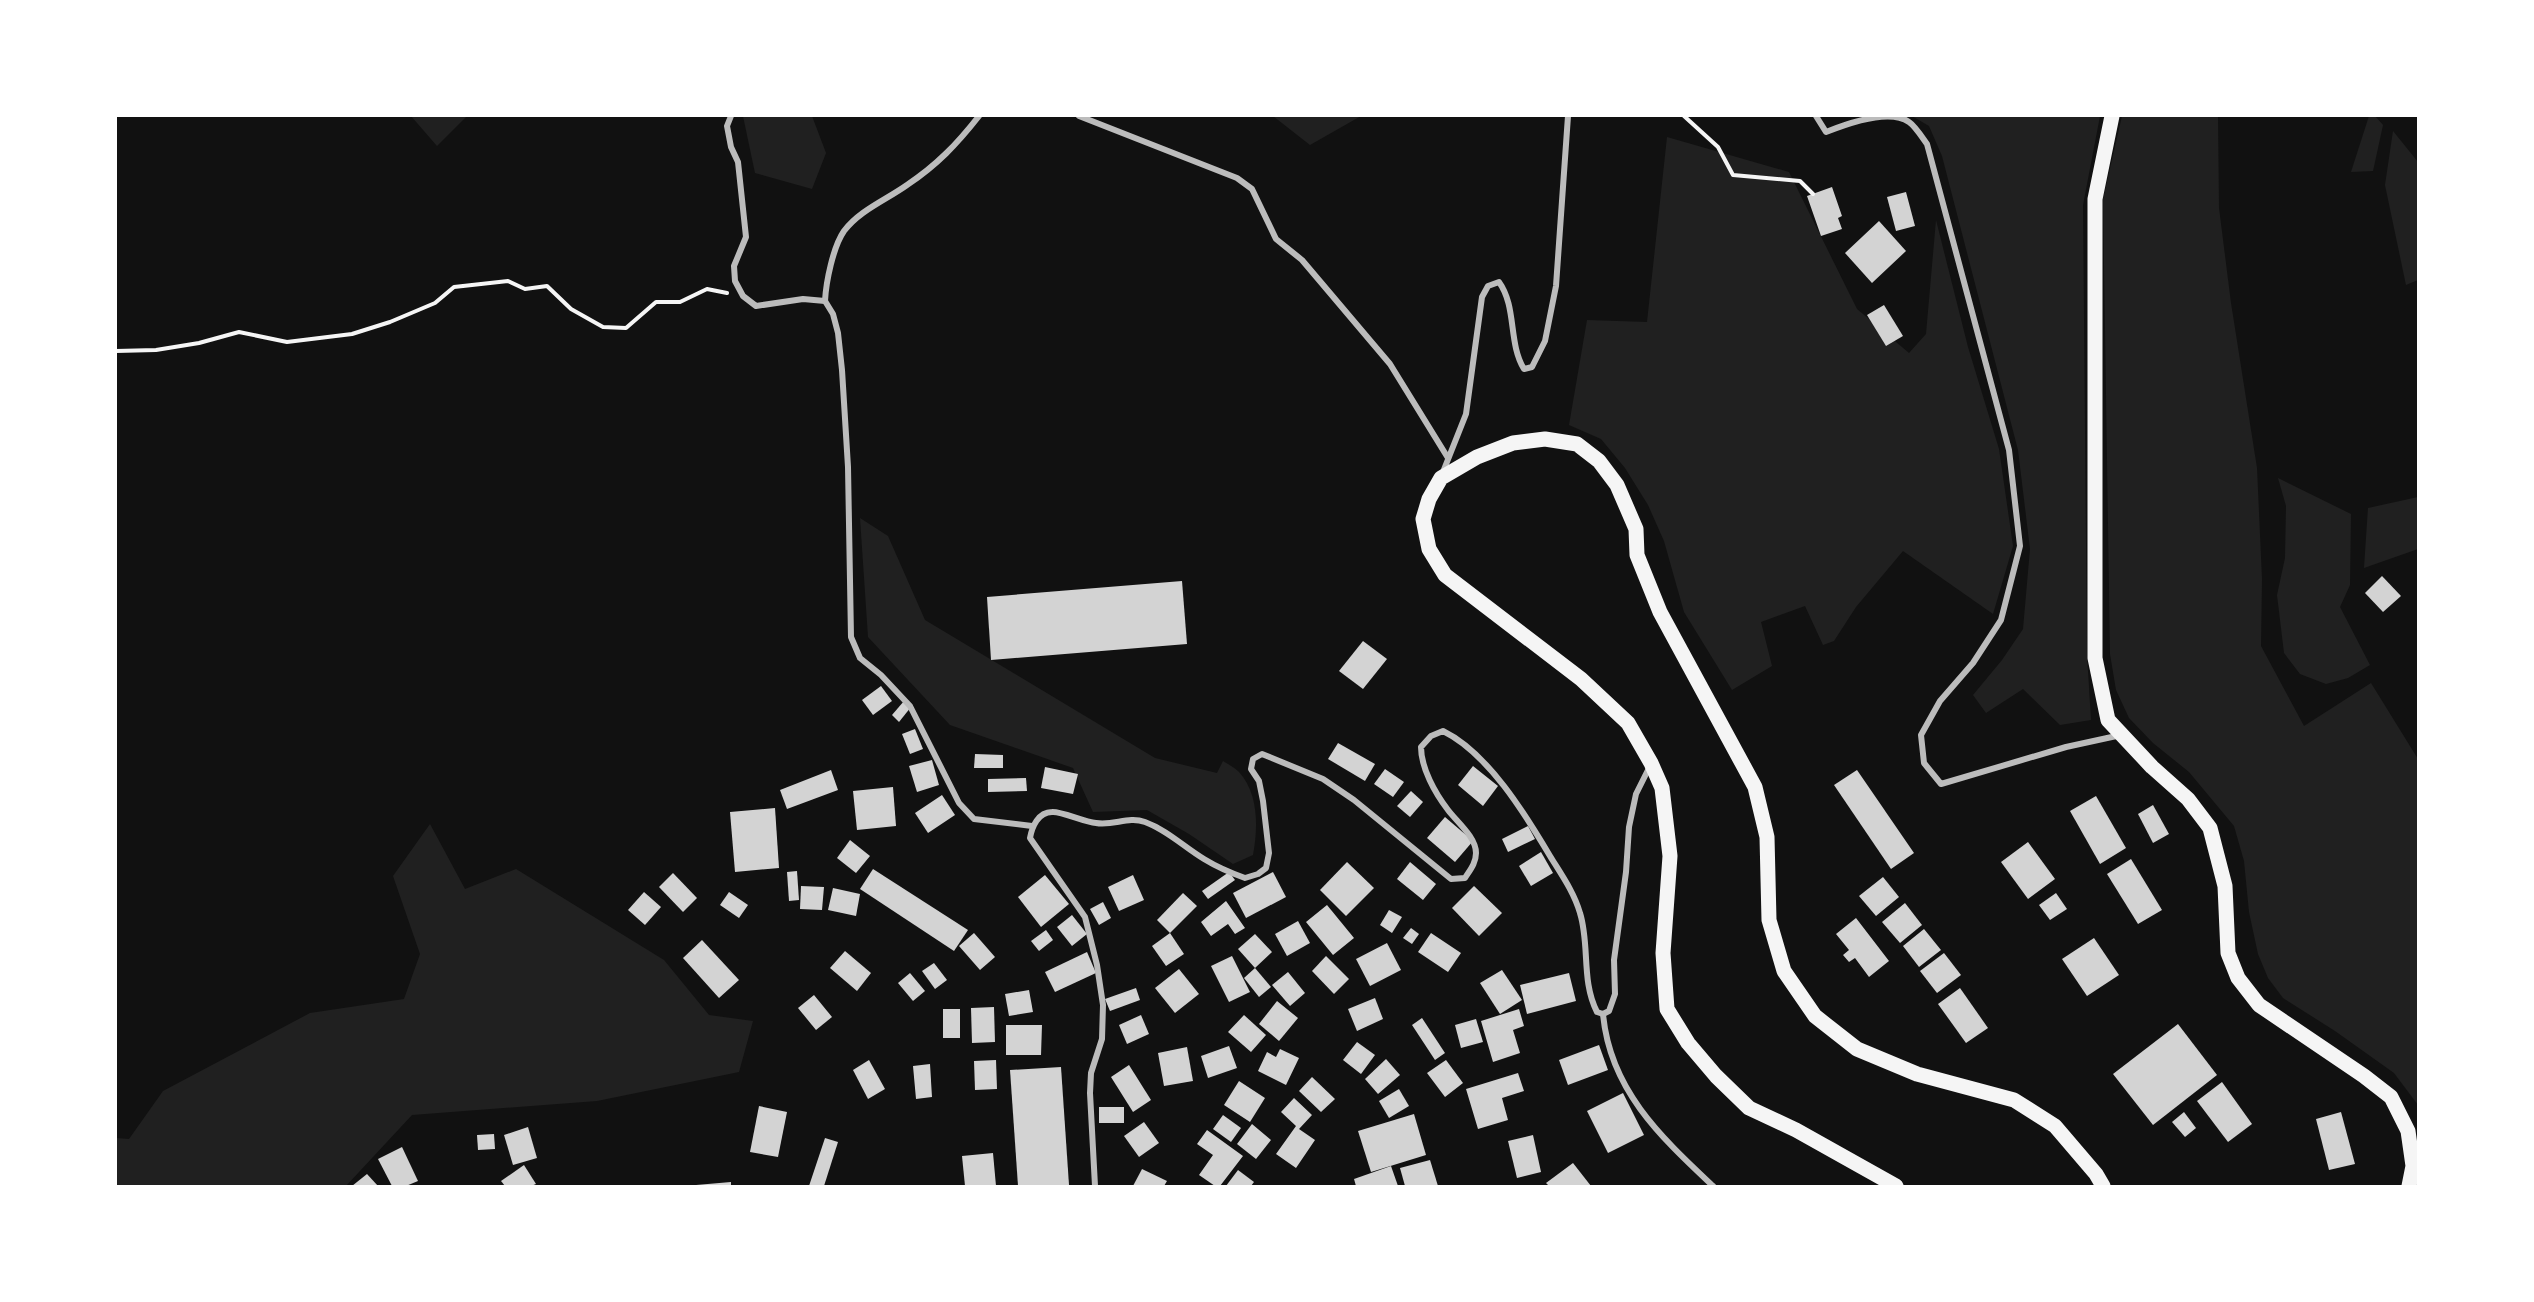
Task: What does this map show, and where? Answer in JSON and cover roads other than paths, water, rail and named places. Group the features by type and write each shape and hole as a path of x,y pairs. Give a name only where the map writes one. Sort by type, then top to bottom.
{"highway":[{"path":"2112,116 2095,199 2095,658 2108,720 2152,767 2188,798 2210,828 2225,886 2228,953 2238,978 2259,1005 2391,1097 2408,1131 2413,1166 2409,1186"},
{"path":"1896,1186 1796,1130 1749,1108 1716,1076 1688,1043 1667,1009 1663,953 1670,856 1662,788 1651,763 1628,723 1581,679 1445,575 1429,549 1423,519 1429,499 1441,478 1477,457 1513,443 1545,439 1577,444 1599,461 1617,485 1636,530 1637,555 1660,612 1755,787 1767,837 1769,920 1784,971 1815,1016 1857,1050 1917,1074 2014,1100 2055,1126 2096,1174 2103,1186"}],"street":[{"path":"731,116 727,126 731,147 738,162 746,237 734,266 735,281 743,296 756,306 803,299 825,301"},
{"path":"979,116 956,146 931,168 864,212 843,232 826,286 825,301 833,314 838,333 843,381 848,467 851,637 860,658 881,675 910,706 959,803 974,819 1032,826"},
{"path":"1079,116 1237,178 1252,189 1276,239 1302,260 1390,364 1448,458"},
{"path":"1441,478 1466,414 1482,297 1488,286 1499,282 1506,291 1517,358 1524,369 1532,367 1545,341 1556,286 1568,116"},
{"path":"1816,116 1826,132 1850,123 1883,116 1908,121 1927,144 2009,450 2020,546 2001,620 1973,663 1940,701 1921,735 1924,763 1941,784 2066,747 2121,735"},
{"path":"1095,1186 1090,1094 1091,1073 1102,1039 1102,1005 1097,965 1085,917 1030,838 1032,826 1040,816 1052,812 1096,823 1114,824 1130,819 1160,828 1205,860 1245,878 1258,874 1266,868 1269,853 1259,781 1251,770 1253,759 1262,754 1323,779 1354,800 1451,879 1465,878 1473,866 1477,852 1473,841 1447,809 1421,763 1421,747 1431,736 1443,731 1457,738 1496,777 1522,810 1569,887 1581,914 1589,997 1597,1012 1603,1014 1609,1011 1615,994 1614,960 1626,872 1629,827 1636,794 1651,763"},
{"path":"1603,1014 1605,1035 1623,1085 1656,1132 1713,1186"}]}
